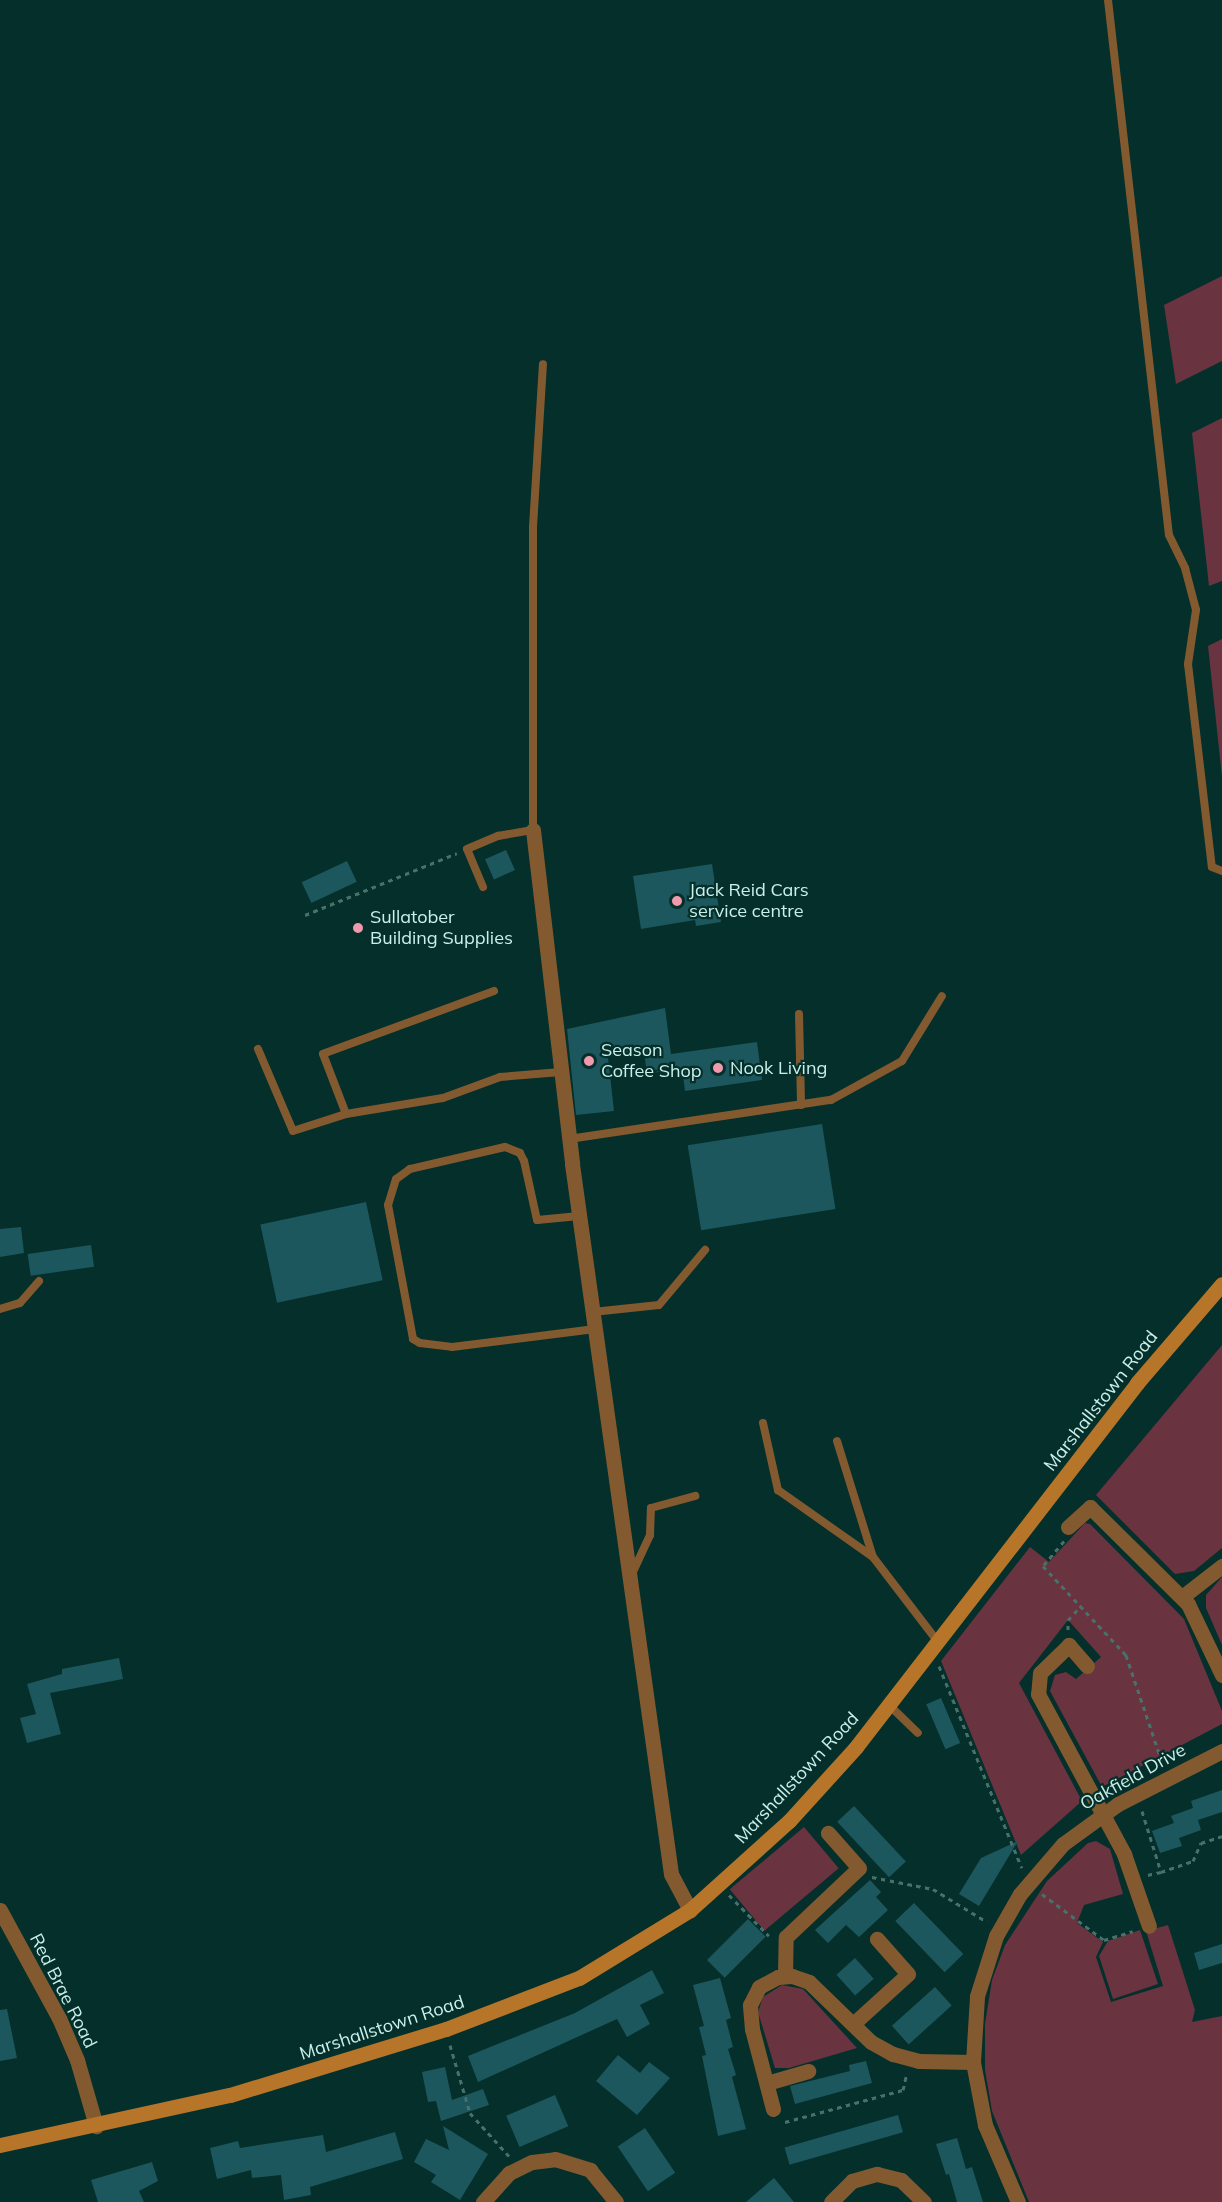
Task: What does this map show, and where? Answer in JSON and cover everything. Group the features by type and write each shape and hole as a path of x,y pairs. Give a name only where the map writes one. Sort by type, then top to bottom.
{"main road":[{"name":"Marshallstown Road","path":"0,2145 96,2126 230,2095 446,2029 579,1978 690,1910 789,1821 889,1705 1137,1383 1222,1284"}],"street":[{"path":"533,830 579,1216 671,1874 690,1910"},
{"path":"1068,1527 1090,1507 1182,1597 1197,1619 1222,1675"},
{"path":"1182,1597 1222,1566"},
{"path":"1087,1666 1069,1645 1040,1673 1038,1694 1133,1879 1149,1926"},
{"name":"Oakfield Drive","path":"1018,2202 985,2125 973,2062 977,1996 999,1930 1028,1884 1064,1844 1102,1815 1137,1794 1222,1751"},
{"path":"785,1976 783,1950 791,1931 859,1868 828,1833"},
{"name":"Red Brae Road","path":"0,1910 64,2028 77,2060 96,2126"},
{"path":"853,2024 908,1974 878,1939"},
{"path":"773,2109 752,2030 750,2005 759,1987 785,1976 808,1982 878,2047 910,2059 973,2062"},
{"path":"767,2083 808,2071"},
{"path":"483,2202 502,2178 519,2167 555,2159 574,2163 600,2178 616,2202"},
{"path":"832,2199 855,2179 881,2175 905,2183 924,2202"}],"lane":[{"path":"1108,0 1170,535 1185,568 1196,610 1188,664 1212,867 1222,871"},
{"path":"483,888 467,849 498,836 533,830 533,527 543,364"},
{"path":"346,1114 323,1054 494,991"},
{"path":"569,1139 831,1100 902,1061 942,996"},
{"path":"799,1014 801,1105"},
{"path":"258,1049 292,1131 346,1114 443,1098 500,1077 561,1072"},
{"path":"579,1216 537,1220 524,1161 520,1153 505,1147 410,1169 396,1179 388,1205 411,1330 420,1343 452,1347 595,1329"},
{"path":"593,1312 659,1305 705,1250"},
{"path":"0,1309 20,1303 39,1281"},
{"path":"763,1423 778,1490 873,1557"},
{"path":"837,1441 873,1557 935,1646"},
{"path":"630,1577 650,1535 651,1508 696,1496"},
{"path":"889,1705 918,1733"}],"path":[{"path":"305,915 467,849"},
{"path":"1068,1527 1070,1533 1043,1566 1126,1654 1168,1779"},
{"path":"1069,1645 1068,1620 1080,1607"},
{"path":"935,1646 1028,1884 1104,1940 1149,1926"},
{"path":"1137,1794 1161,1872"},
{"path":"1133,1879 1193,1861 1201,1843 1222,1836"},
{"path":"854,1873 933,1889 999,1930"},
{"path":"720,1885 783,1950"},
{"path":"446,2029 470,2113 519,2167"},
{"path":"773,2109 777,2124 903,2090 910,2059"}],"shaded area":[{"path":"1222,276 1222,361 1176,384 1164,305"},
{"path":"1222,418 1222,581 1209,586 1192,433"},
{"path":"1222,639 1222,777 1208,646"},
{"path":"1222,1345 1222,1548 1194,1571 1175,1574 1096,1495"},
{"path":"1085,1523 1090,1524 1184,1619 1222,1711 1222,1724 1102,1787 1050,1691 1055,1675 1066,1672 1076,1679 1101,1657 1068,1620 1019,1683 1082,1801 1021,1855 941,1661 1030,1547 1049,1562"},
{"path":"1222,1577 1222,1645 1206,1608 1206,1595"},
{"path":"804,1827 839,1868 764,1931 730,1889"},
{"path":"1096,1841 1110,1849 1123,1894 1084,1905 1077,1923 1103,1942 1096,1957 1111,2002 1163,1986 1146,1931 1168,1925 1195,2010 1192,2022 1222,2016 1222,2202 1029,2202 992,2111 985,2070 985,2024 992,1980 1005,1945 1047,1881 1088,1843"},
{"path":"1140,1930 1158,1984 1113,1999 1099,1956 1108,1941"},
{"path":"782,1985 803,1989 857,2048 789,2068 775,2068 758,2012 763,1997"}],"building":[{"path":"506,850 515,870 494,879 485,859"},
{"path":"347,861 357,882 311,903 302,882"},
{"name":"Jack Reid Cars service centre","path":"712,864 721,922 696,926 695,920 641,929 633,876"},
{"name":"Season Coffee Shop","path":"665,1008 671,1054 757,1042 762,1080 685,1091 682,1068 647,1074 644,1052 608,1057 614,1111 576,1115 567,1029"},
{"path":"822,1124 835,1209 701,1230 688,1145"},
{"path":"366,1202 383,1280 277,1303 260,1224"},
{"path":"21,1227 24,1253 0,1257 0,1229"},
{"path":"91,1245 94,1267 31,1276 28,1254"},
{"path":"119,1658 123,1679 50,1693 61,1734 27,1743 20,1718 36,1714 27,1684 62,1674 62,1669"},
{"path":"941,1698 960,1743 945,1749 926,1704"},
{"path":"1222,1790 1222,1812 1198,1820 1201,1830 1179,1838 1182,1846 1160,1853 1152,1831 1174,1823 1171,1816 1193,1808 1191,1801"},
{"path":"854,1806 906,1862 889,1877 837,1822"},
{"path":"1018,1841 979,1906 959,1894 981,1858"},
{"path":"870,1880 881,1892 876,1897 888,1910 859,1937 846,1925 828,1943 815,1930"},
{"path":"914,1903 963,1954 945,1972 895,1921"},
{"path":"748,1919 766,1937 725,1978 707,1960"},
{"path":"1222,1944 1222,1963 1199,1970 1194,1953"},
{"path":"855,1958 874,1979 855,1996 836,1975"},
{"path":"652,1970 664,1993 640,2005 650,2024 627,2037 617,2019 478,2082 468,2056 575,2013"},
{"path":"720,1978 731,2018 726,2020 733,2047 728,2049 736,2075 732,2077 746,2129 718,2136 702,2056 706,2055 699,2027 704,2026 693,1985"},
{"path":"935,1987 952,2006 909,2044 892,2026"},
{"path":"7,2009 17,2058 0,2061 0,2010"},
{"path":"618,2055 640,2073 649,2062 670,2078 637,2115 596,2081"},
{"path":"866,2061 872,2083 795,2104 790,2086 850,2071 849,2065"},
{"path":"445,2067 452,2100 483,2089 489,2105 441,2121 436,2101 428,2102 422,2072"},
{"path":"555,2095 568,2126 519,2147 506,2116"},
{"path":"898,2115 903,2132 790,2165 785,2148"},
{"path":"443,2126 488,2154 460,2200 431,2182 436,2175 414,2162 426,2139 449,2150"},
{"path":"645,2128 675,2173 648,2191 618,2146"},
{"path":"395,2132 403,2159 310,2187 311,2195 284,2200 281,2175 252,2178 251,2170 217,2179 210,2148 238,2141 240,2148 323,2135 326,2152"},
{"path":"957,2138 966,2169 972,2167 983,2202 957,2202 949,2174 946,2175 936,2144"},
{"path":"152,2162 158,2181 139,2191 144,2202 98,2202 91,2180"},
{"path":"774,2178 794,2202 746,2202"}],"place":[{"name":"Jack Reid Cars service centre","path":"677,901"},
{"name":"Sullatober Building Supplies","path":"358,928"},
{"name":"Season Coffee Shop","path":"589,1061"},
{"name":"Nook Living","path":"718,1068"}]}
